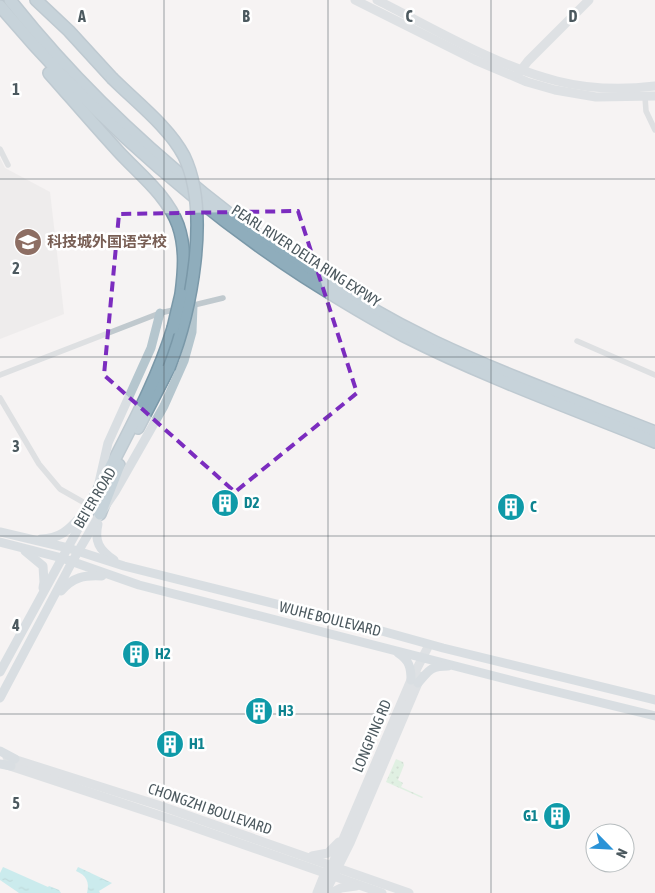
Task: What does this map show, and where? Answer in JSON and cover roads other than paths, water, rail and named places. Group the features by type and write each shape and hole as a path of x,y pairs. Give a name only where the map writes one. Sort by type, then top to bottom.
{"highway":[{"name":"PEARL RIVER DELTA RING EXPWY","path":"10,0 70,68 140,138 217,204 286,254 368,305 435,341 499,370 655,432"},
{"path":"36,0 69,31 174,141 190,170 194,188 196,232 190,296 177,347 169,368 116,470 100,514"},
{"name":"PEARL RIVER DELTA RING EXPWY","path":"0,6 60,74 123,137 180,187 242,235 280,261 372,318 432,350 496,379 655,442"},
{"path":"0,14 44,68 162,197 178,225 183,244 184,260 181,294 173,328 148,393 93,501"}],"main road":[{"path":"355,0 475,60 516,78 555,90 581,95 616,98 655,96"},
{"path":"377,0 520,69 583,86 618,88 655,86"},
{"path":"516,78 520,69 589,0"},
{"name":"BEI'ER ROAD","path":"0,698 72,562 115,492 168,397 184,360 192,332 193,305"},
{"name":"BEI'ER ROAD","path":"0,672 93,501 108,443 151,348 160,313"},
{"path":"26,538 47,539 65,533 93,501"},
{"path":"100,514 96,531 96,541 99,548 124,566"},
{"name":"WUHE BOULEVARD","path":"0,532 68,548 124,566 360,625 428,644 655,700"},
{"name":"WUHE BOULEVARD","path":"0,542 62,558 139,584 655,716"},
{"path":"18,547 34,557 43,566 44,582 39,601"},
{"path":"47,610 63,588 76,577 86,575 115,576"},
{"path":"414,682 428,644"},
{"path":"388,648 401,655 409,663 414,682"},
{"path":"414,682 433,668 460,666"},
{"name":"LONGPING RD","path":"335,866 345,834 414,682"},
{"name":"LONGPING RD","path":"335,866 350,843 414,682"},
{"path":"0,753 13,763"},
{"path":"0,763 13,763"},
{"name":"CHONGZHI BOULEVARD","path":"13,763 158,805 298,858 329,874 409,893"},
{"path":"298,858 328,853 345,834"},
{"path":"331,893 363,882 348,863 347,856 350,843"},
{"path":"298,858 313,874 315,893"},
{"name":"CHONGZHI BOULEVARD","path":"298,858 335,866 382,893"},
{"path":"315,893 335,866"},
{"path":"325,893 329,874"}],"street":[{"path":"644,97 646,111 655,130"},
{"path":"0,149 8,165"},
{"path":"0,376 160,313 223,298"},
{"path":"577,341 655,375"},
{"path":"0,398 39,464 60,489 93,501"}],"water":[{"path":"3,867 59,890 61,893 19,893 0,880 0,873"},
{"path":"78,867 112,883 99,891 100,893 87,893 87,882 85,877 76,871"}],"place":[{"name":"科技城外国语学校","path":"28,242"},
{"name":"D2","path":"225,503"},
{"name":"C","path":"511,507"},
{"name":"H2","path":"136,654"},
{"name":"H3","path":"259,711"},
{"name":"H1","path":"170,744"},
{"name":"G1","path":"557,816"}]}
